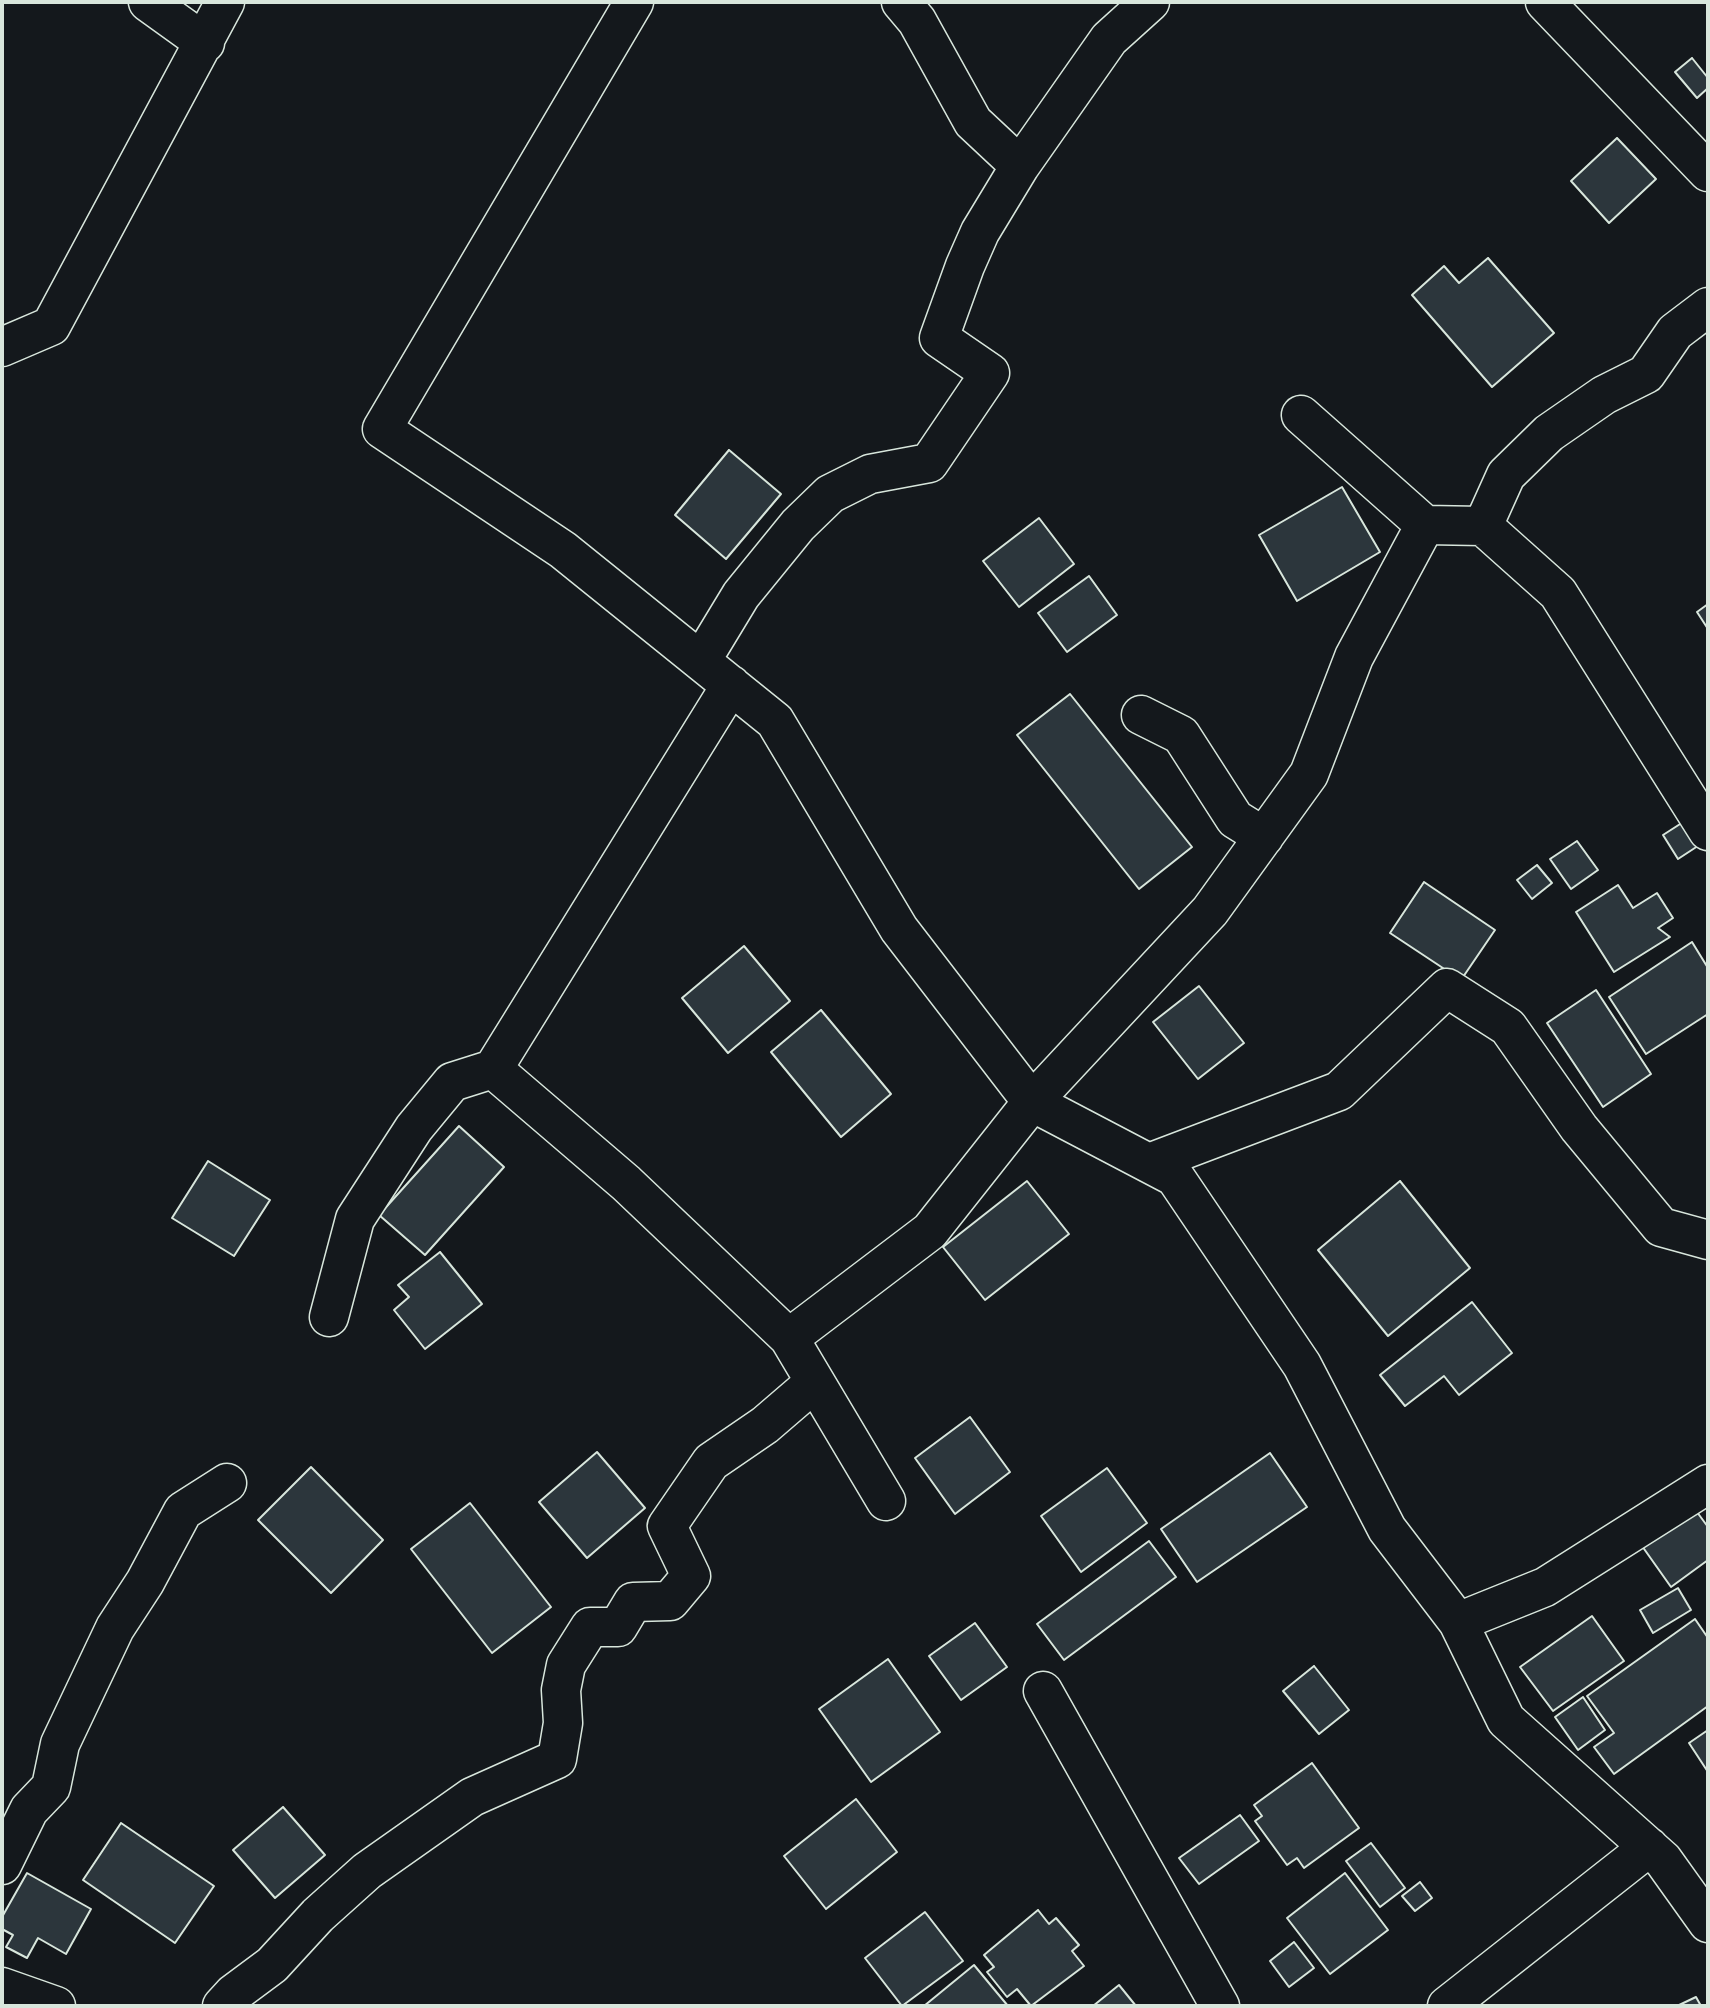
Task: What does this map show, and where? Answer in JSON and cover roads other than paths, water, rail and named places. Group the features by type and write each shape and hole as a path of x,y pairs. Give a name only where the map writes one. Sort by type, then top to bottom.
{"street":[{"path":"148,2 205,43"},
{"path":"2,347 51,326 225,2"},
{"path":"634,2 382,429 563,550 775,720 899,929 1032,1102 1175,1177 1303,1365 1387,1529 1458,1622 1506,1720 1663,1860 1708,1923"},
{"path":"901,2 917,21 973,122 1020,166"},
{"path":"701,661 741,594 798,525 830,494 870,474 929,463 990,373 939,338 979,232 1020,166 1109,39 1150,2"},
{"path":"1545,2 1708,172"},
{"path":"1483,526 1506,475 1549,433 1604,395 1646,374 1675,332 1708,307"},
{"path":"1301,415 1425,525 1483,526 1558,593 1708,831"},
{"path":"789,1338 930,1231 1032,1102 1210,911 1309,774 1353,657 1425,525"},
{"path":"329,1317 355,1219 414,1129 452,1082 493,1069 731,685"},
{"path":"1141,715 1181,735 1235,819 1264,837"},
{"path":"1149,1163 1339,1091 1447,988 1508,1027 1578,1128 1661,1227 1708,1240"},
{"path":"493,1069 626,1184 789,1338 886,1501"},
{"path":"222,2006 233,1994 271,1965 318,1915 367,1871 472,1797 557,1759 563,1723 561,1690 566,1665 590,1627 618,1626 633,1602 670,1601 691,1576 667,1526 710,1462 765,1425 815,1382"},
{"path":"2,1865 29,1810 51,1787 60,1744 115,1628 145,1582 183,1511 227,1483"},
{"path":"1458,1622 1545,1587 1708,1484"},
{"path":"1044,1691 1220,2006"},
{"path":"1447,2006 1648,1846"},
{"path":"2,1987 56,2006"}]}
